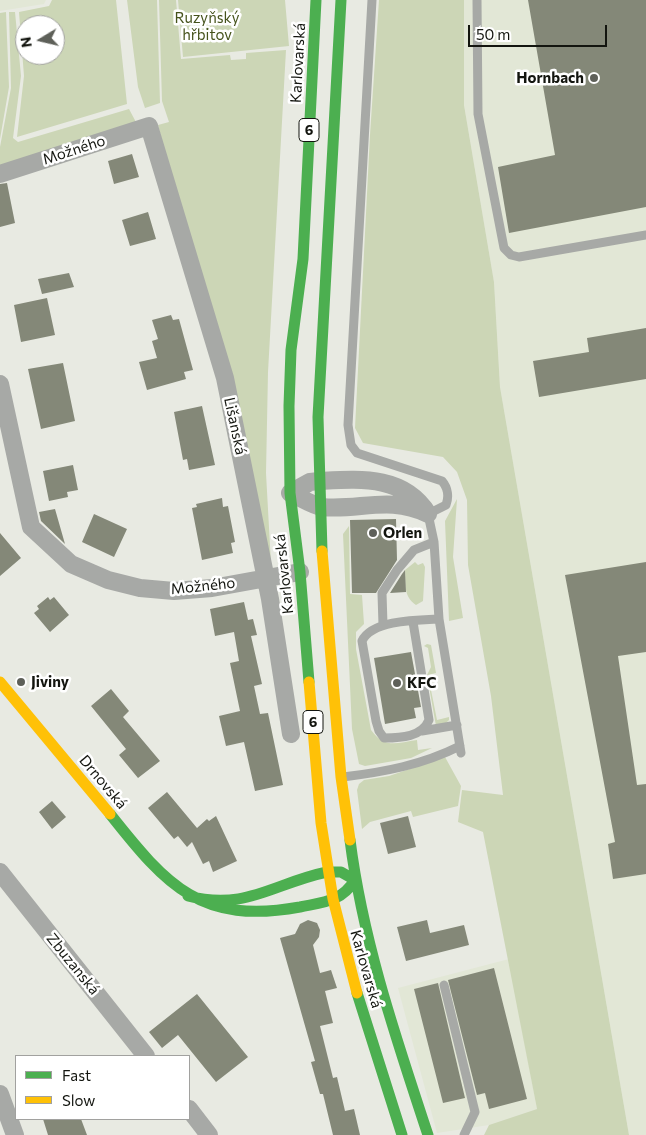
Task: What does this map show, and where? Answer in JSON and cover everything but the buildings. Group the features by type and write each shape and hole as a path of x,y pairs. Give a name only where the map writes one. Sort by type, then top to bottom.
{"main road":[{"name":"Karlovarská","path":"316,0 303,259 291,350 290,492 300,572 321,823 328,872 358,999 402,1135"},
{"name":"Karlovarská","path":"342,0 320,357 318,480 323,570 341,777 355,880 366,936 384,1002 428,1135"},
{"name":"Drnovská","path":"0,682 150,862 188,896 214,907 245,911 296,907 333,899"},
{"path":"328,872 344,872 355,880 347,892 333,899"},
{"name":"Drnovská","path":"188,896 214,902 235,901 268,893 328,872"}],"street":[{"name":"Možného","path":"0,174 149,126"},
{"name":"Lišanská","path":"149,126 225,378 266,578 291,734"},
{"name":"Možného","path":"0,384 31,527 71,564 108,580 140,588 174,591 212,588 300,572"},
{"path":"290,492 318,480 375,481 392,485 411,493 428,514"},
{"path":"290,492 320,507 385,503 416,508 428,514"},
{"name":"Zbuzanská","path":"0,872 145,1055"},
{"path":"0,1094 15,1135"},
{"path":"190,1110 209,1135"}],"lane":[{"path":"341,777 391,771 460,749 439,619 434,542 428,514 446,505 448,493 442,481 357,453 351,445 348,425 372,0"},
{"path":"477,0 478,114 504,248 511,254 519,256 646,235"},
{"path":"384,625 382,593 414,550 434,542"},
{"path":"439,619 384,625 366,633 362,641 379,731 384,738 456,725"},
{"path":"413,622 429,720 422,731"},
{"path":"444,985 475,1112 464,1135"}],"shaded area":[{"path":"0,0 46,0 44,4 0,11"},
{"path":"464,0 646,0 646,1135 629,1135 500,387 494,282 464,105"},
{"path":"509,959 537,1109 489,1125 437,1133 398,988"}],"green space":[{"path":"52,0 116,0 127,104 17,137 24,76 23,65 65,65 65,15 19,15 19,12 49,6"},
{"path":"127,0 157,0 160,103 145,108 138,87"},
{"path":"159,0 176,0 181,59 230,55 231,60 246,59 246,53 286,50 268,372 266,473 271,564 158,125 169,122 162,101"},
{"name":"Ruzyňský hřbitov","path":"178,0 285,0 289,46 183,57"},
{"path":"379,0 464,0 464,105 494,282 500,387 629,1135 484,1135 489,1125 537,1109 483,832 458,822 462,790 503,795 491,696 468,565 467,500 457,472 443,457 363,443 355,428"},
{"path":"6,12 9,87 0,139 0,13"},
{"path":"9,12 15,12 15,65 20,65 21,76 13,138 18,142 129,109 137,124 0,168 0,147 11,88"},
{"path":"457,499 453,557 463,618 449,621 445,521"},
{"path":"349,526 350,594 362,595 364,624 356,632 356,649 371,730 381,740 386,742 397,743 417,740 418,750 432,748 411,758 365,766 359,764 352,729 343,534"},
{"path":"415,562 418,565 423,563 425,567 423,601 416,605 409,598 405,585 405,570"},
{"path":"427,644 431,645 436,673 428,675 437,720 449,717 445,724 436,726 427,675 431,667 428,648 424,646"},
{"path":"445,757 461,786 458,806 413,817 411,811 370,822 362,829 357,790 359,784 364,780 389,776"}],"traffic: fast":[{"path":"309,682 300,572 290,493 289,406 291,350 303,259 316,0"},
{"path":"322,551 318,417 341,0"},
{"path":"110,814 130,839 169,880 189,894 211,904 237,910 266,911 300,907 338,897 355,880 341,872 327,872 243,898 208,900 188,896"},
{"path":"350,840 363,915 372,953 428,1135"},
{"path":"357,993 402,1135"}],"traffic: slow":[{"path":"322,551 341,777 350,840"},
{"path":"0,682 110,814"},
{"path":"309,682 321,823 333,899 357,993"}],"place":[{"name":"Hornbach","path":"594,78"},
{"name":"Orlen","path":"373,533"},
{"name":"Jiviny","path":"21,682"},
{"name":"KFC","path":"397,683"}]}
